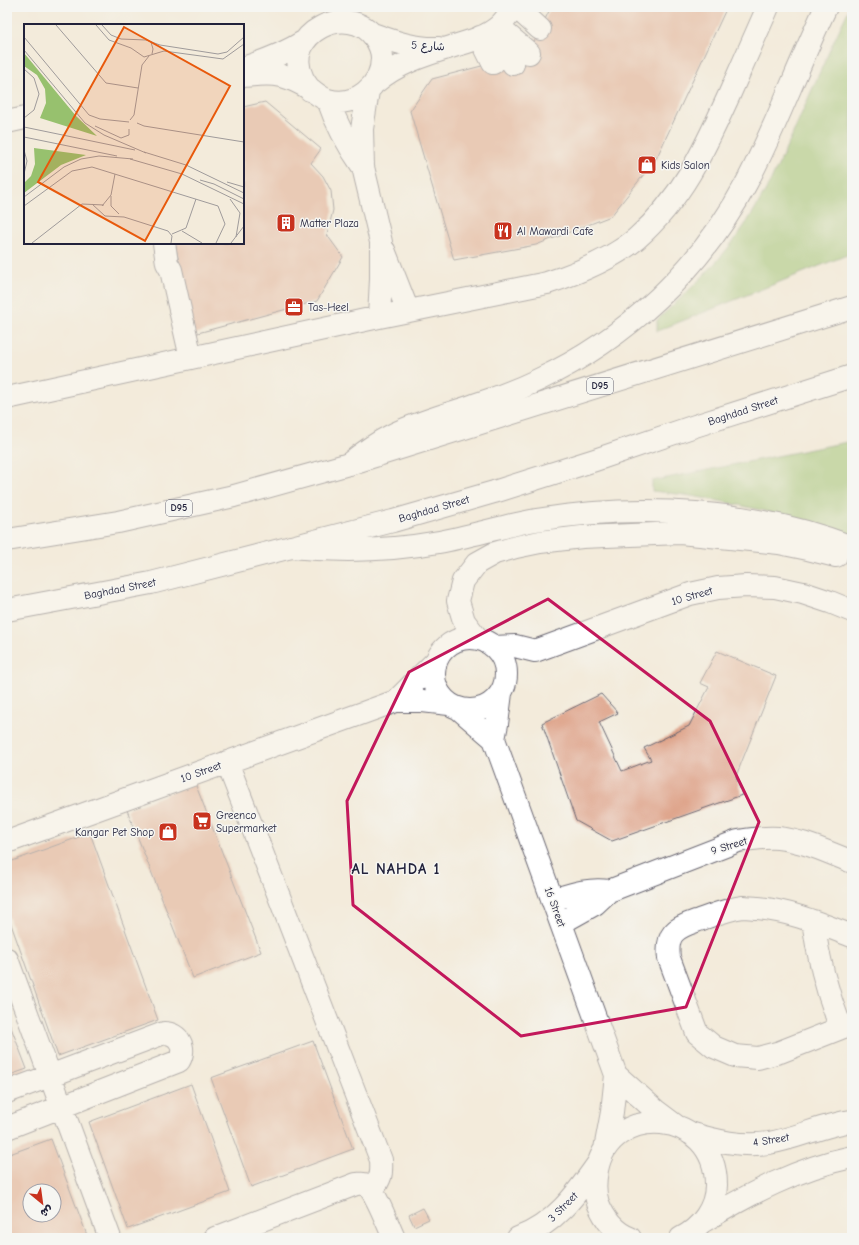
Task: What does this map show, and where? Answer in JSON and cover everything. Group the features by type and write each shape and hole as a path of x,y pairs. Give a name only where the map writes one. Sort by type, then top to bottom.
{"main road":[{"path":"7,398 379,317 547,283 572,275 604,260 635,240 663,212 687,180 708,142 768,7"},
{"path":"349,464 369,448 397,432 438,416 506,394 571,363 602,344 637,318 670,288 699,255 724,220 747,183 768,141 807,46 826,7"},
{"path":"244,68 269,60 287,52 303,42 310,33 320,25 330,21 342,19 353,21 364,27 372,34 379,45 382,58 380,70 365,107 362,129 364,167 380,242 381,280 379,317"},
{"path":"450,47 500,22"},
{"path":"500,22 519,52 500,22"},
{"name":"شارع 5","path":"372,34 417,47 450,47"},
{"path":"303,42 299,67 303,79 332,111 354,154 364,167"},
{"name":"شارع 5","path":"372,87 386,74 401,65 450,47"},
{"path":"244,76 268,74 283,76 297,81 319,95 342,102 356,99 372,87"},
{"path":"7,122 24,118"},
{"path":"380,242 396,276 408,311"},
{"path":"166,253 171,270 189,359"},
{"name":"D95","path":"7,540 118,522 234,496 349,464 852,307"},
{"name":"Baghdad Street","path":"7,610 151,584 400,519 494,492 852,376"},
{"path":"291,547 350,551 395,548 440,542 558,517 610,512 648,511 686,512 766,523 805,532 852,547"},
{"path":"436,661 434,680 442,697 494,739 498,724 506,671 504,662 500,653 464,621 458,601 463,581 477,563 495,553 516,547 540,542 582,537 680,533 779,543 852,561"},
{"name":"10 Street","path":"535,651 690,594 718,588 746,586 775,587 803,593 852,611"},
{"path":"467,638 535,651 522,667 503,686 493,702 482,708 474,710 422,701 396,701 436,661 441,652 448,645 457,640 467,638"},
{"name":"10 Street","path":"7,842 396,701"},
{"name":"16 Street","path":"494,739 616,1075"},
{"path":"226,762 381,1160 382,1170 380,1180 372,1191"},
{"name":"9 Street","path":"609,891 738,841 757,838 776,838 795,841 852,862"},
{"path":"552,900 588,890 595,889 609,891"},
{"path":"561,923 587,910 609,891"},
{"path":"813,921 823,976 831,1002 846,1027 780,1052 758,1058 735,1056 714,1048 697,1033 669,958 668,949 670,940 673,933 680,927 720,912 744,907 791,913 813,921 852,936"},
{"path":"7,960 110,1238"},
{"path":"7,1092 164,1033 174,1034 183,1046 179,1061 7,1128"},
{"path":"616,1075 655,1110 703,1144 712,1158 716,1175 716,1191 712,1207 702,1222"},
{"path":"616,1075 612,1112 595,1180 596,1197 602,1213 612,1226 630,1238"},
{"name":"4 Street","path":"683,1129 715,1140 735,1143 768,1143 831,1125 852,1121"},
{"name":"3 Street","path":"518,1238 542,1226 561,1211 577,1193 616,1137 629,1128 644,1123 660,1122 683,1129"},
{"path":"681,1238 690,1233 702,1222 779,1181 830,1161 852,1157"},
{"path":"215,1238 356,1184 366,1184 372,1191 394,1238"}],"highlighted area":[{"path":"548,599 710,721 759,822 686,1007 521,1036 353,905 347,801 409,672"}],"green space":[{"path":"850,7 852,7 852,253 657,331 657,320 720,258 738,235 759,203 784,153"},
{"path":"852,441 852,536 753,508 703,498 652,491 652,481"}],"building":[{"path":"551,7 727,7 656,159 611,216 536,245 454,260 410,111 432,79 493,63 533,44"},
{"name":"Matter Plaza","path":"265,102 321,149 311,163 323,176 331,191 333,210 327,235 343,257 317,301 194,334 175,244 244,244 244,107"},
{"path":"717,651 776,676 736,776 742,795 612,841 576,821 542,723 601,694 618,713 599,722 622,771 651,760 644,748 689,726 709,687 700,683"},
{"path":"195,783 261,952 193,978 127,810"},
{"path":"90,833 158,1020 58,1056 7,913 7,863"},
{"path":"7,1017 27,1069 7,1076"},
{"path":"313,1041 353,1149 251,1187 211,1078"},
{"path":"191,1084 230,1192 128,1229 89,1122"},
{"path":"51,1139 88,1238 7,1238 7,1155"},
{"path":"423,1208 429,1219 414,1226 409,1215"}],"place":[{"name":"Kids Salon","path":"647,165"},
{"name":"Matter Plaza","path":"286,223"},
{"name":"Al Mawardi Cafe","path":"503,231"},
{"name":"Tas-Heel","path":"294,307"},
{"name":"Greenco Supermarket","path":"202,821"},
{"name":"Kangar Pet Shop","path":"168,832"}],"district":[{"name":"AL NAHDA 1","path":"396,869"}]}
